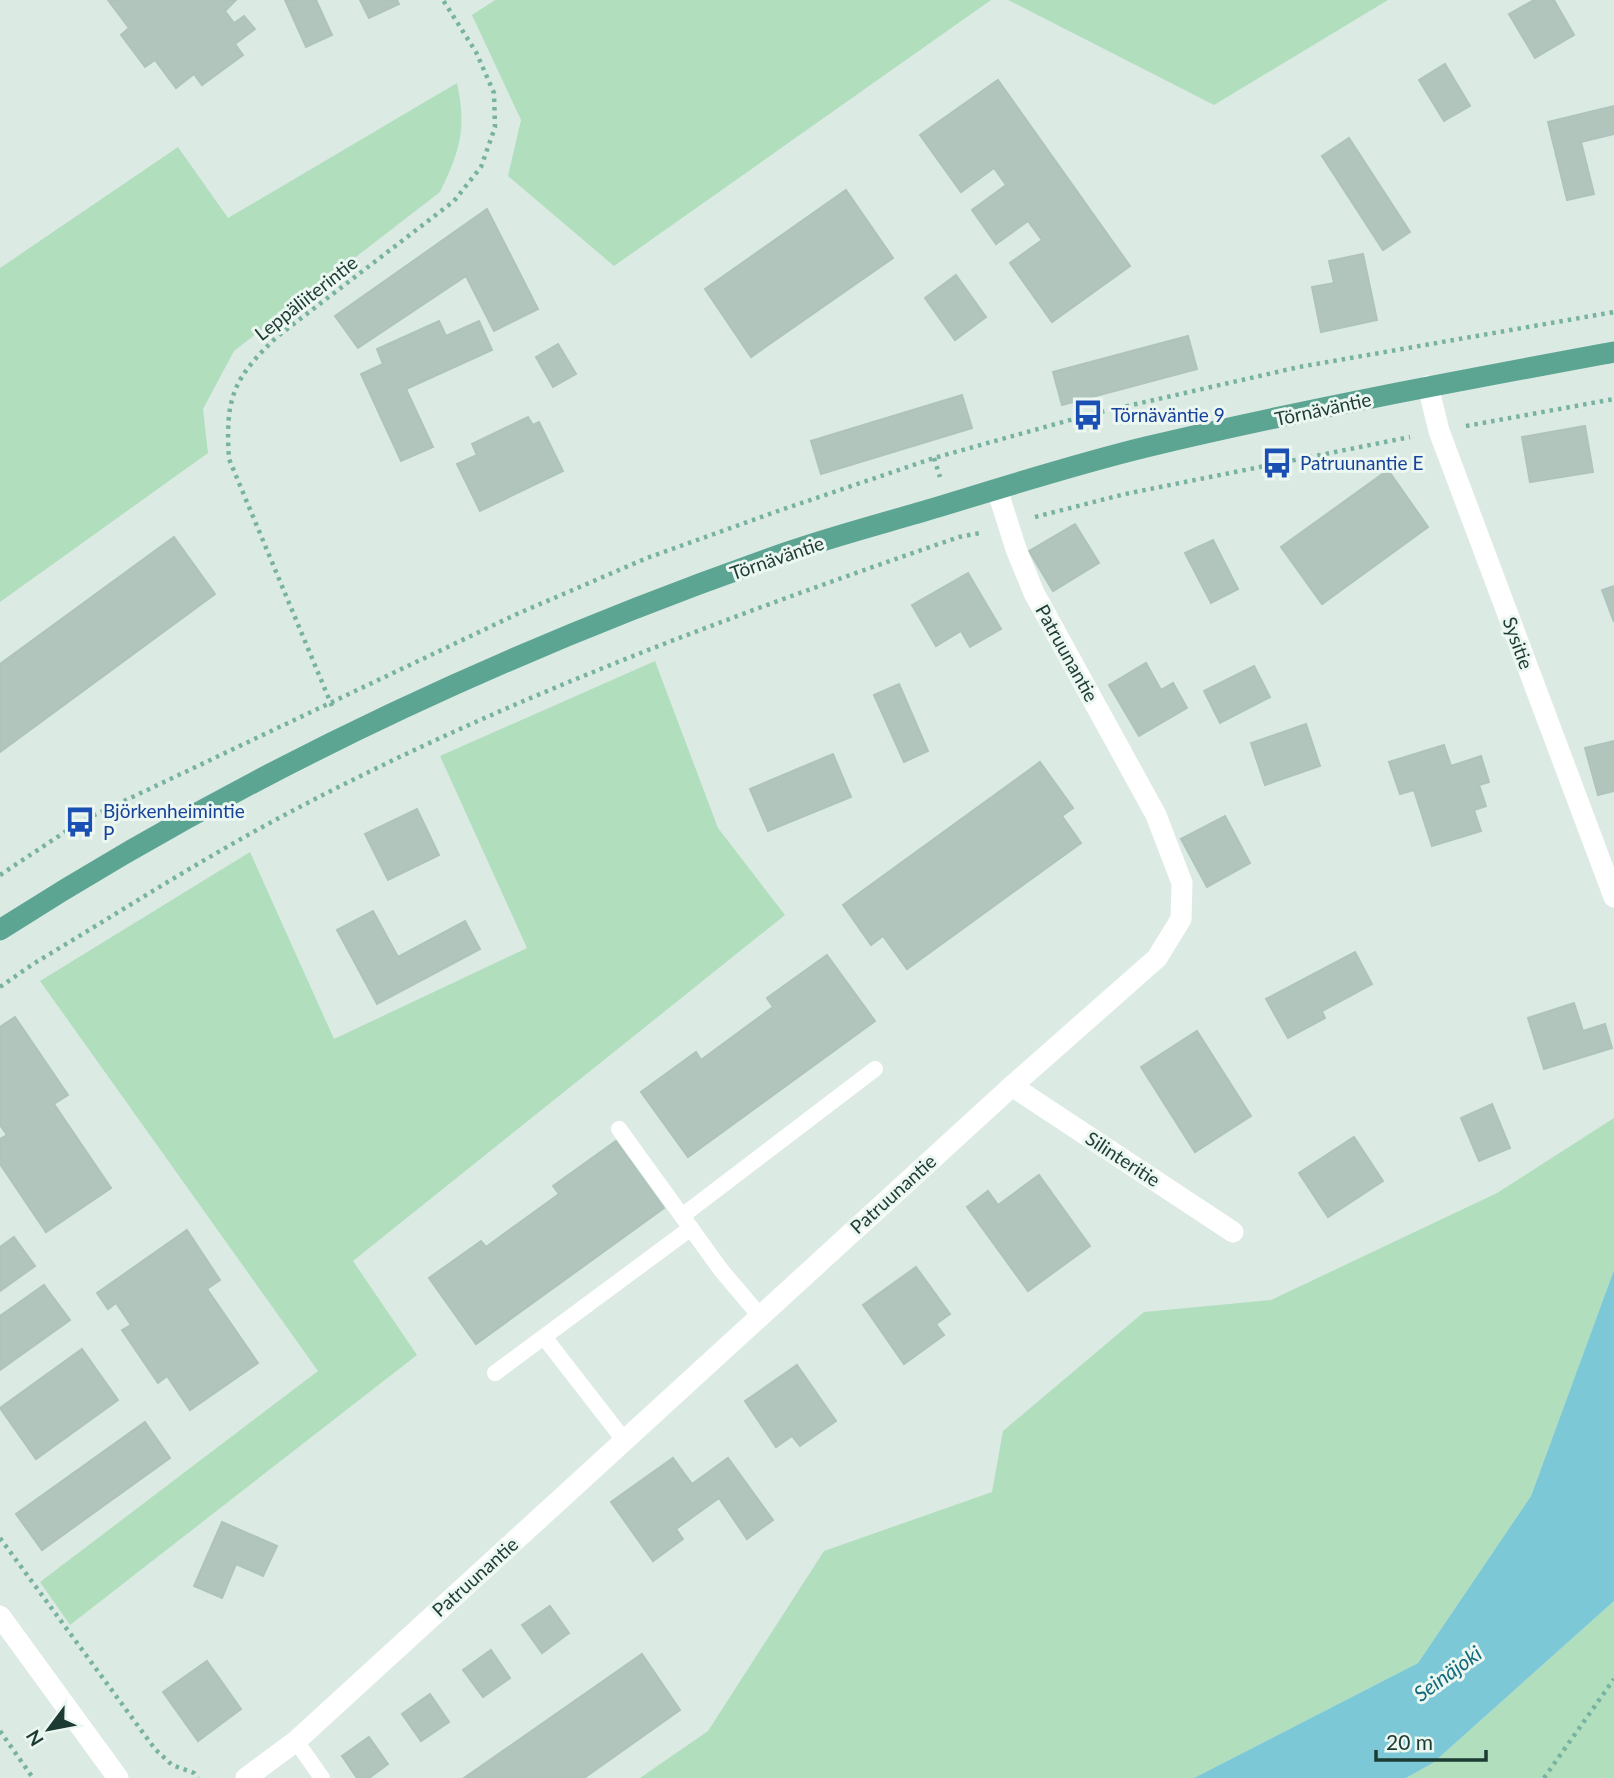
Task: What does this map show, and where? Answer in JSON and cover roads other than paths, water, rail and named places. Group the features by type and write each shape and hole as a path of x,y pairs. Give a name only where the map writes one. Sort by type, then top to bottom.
{"main road":[{"name":"Törnäväntie","path":"0,930 76,881 196,814 347,736 573,633 791,551 1144,448 1429,386 1614,352"}],"street":[{"name":"Sysitie","path":"1429,386 1439,431 1606,854 1614,897"},
{"name":"Patruunantie","path":"246,1778 296,1741 1012,1086 1157,958 1181,919 1182,883 1156,815 1034,593 1016,549 1011,526 997,489"},
{"name":"Silinteritie","path":"1012,1086 1233,1232"},
{"path":"0,1616 118,1778"}],"lane":[{"path":"495,1373 544,1337 875,1069"},
{"path":"619,1129 760,1317"},
{"path":"544,1337 624,1440"},
{"path":"296,1741 322,1778"}],"water":[{"name":"Seinäjoki","path":"1614,1270 1614,1601 1433,1763 1406,1778 1194,1778 1418,1663 1531,1496"}],"place":[{"name":"Törnäväntie 9","path":"1088,415"},
{"name":"Patruunantie E","path":"1277,463"},
{"name":"Björkenheimintie P","path":"80,822"}]}
